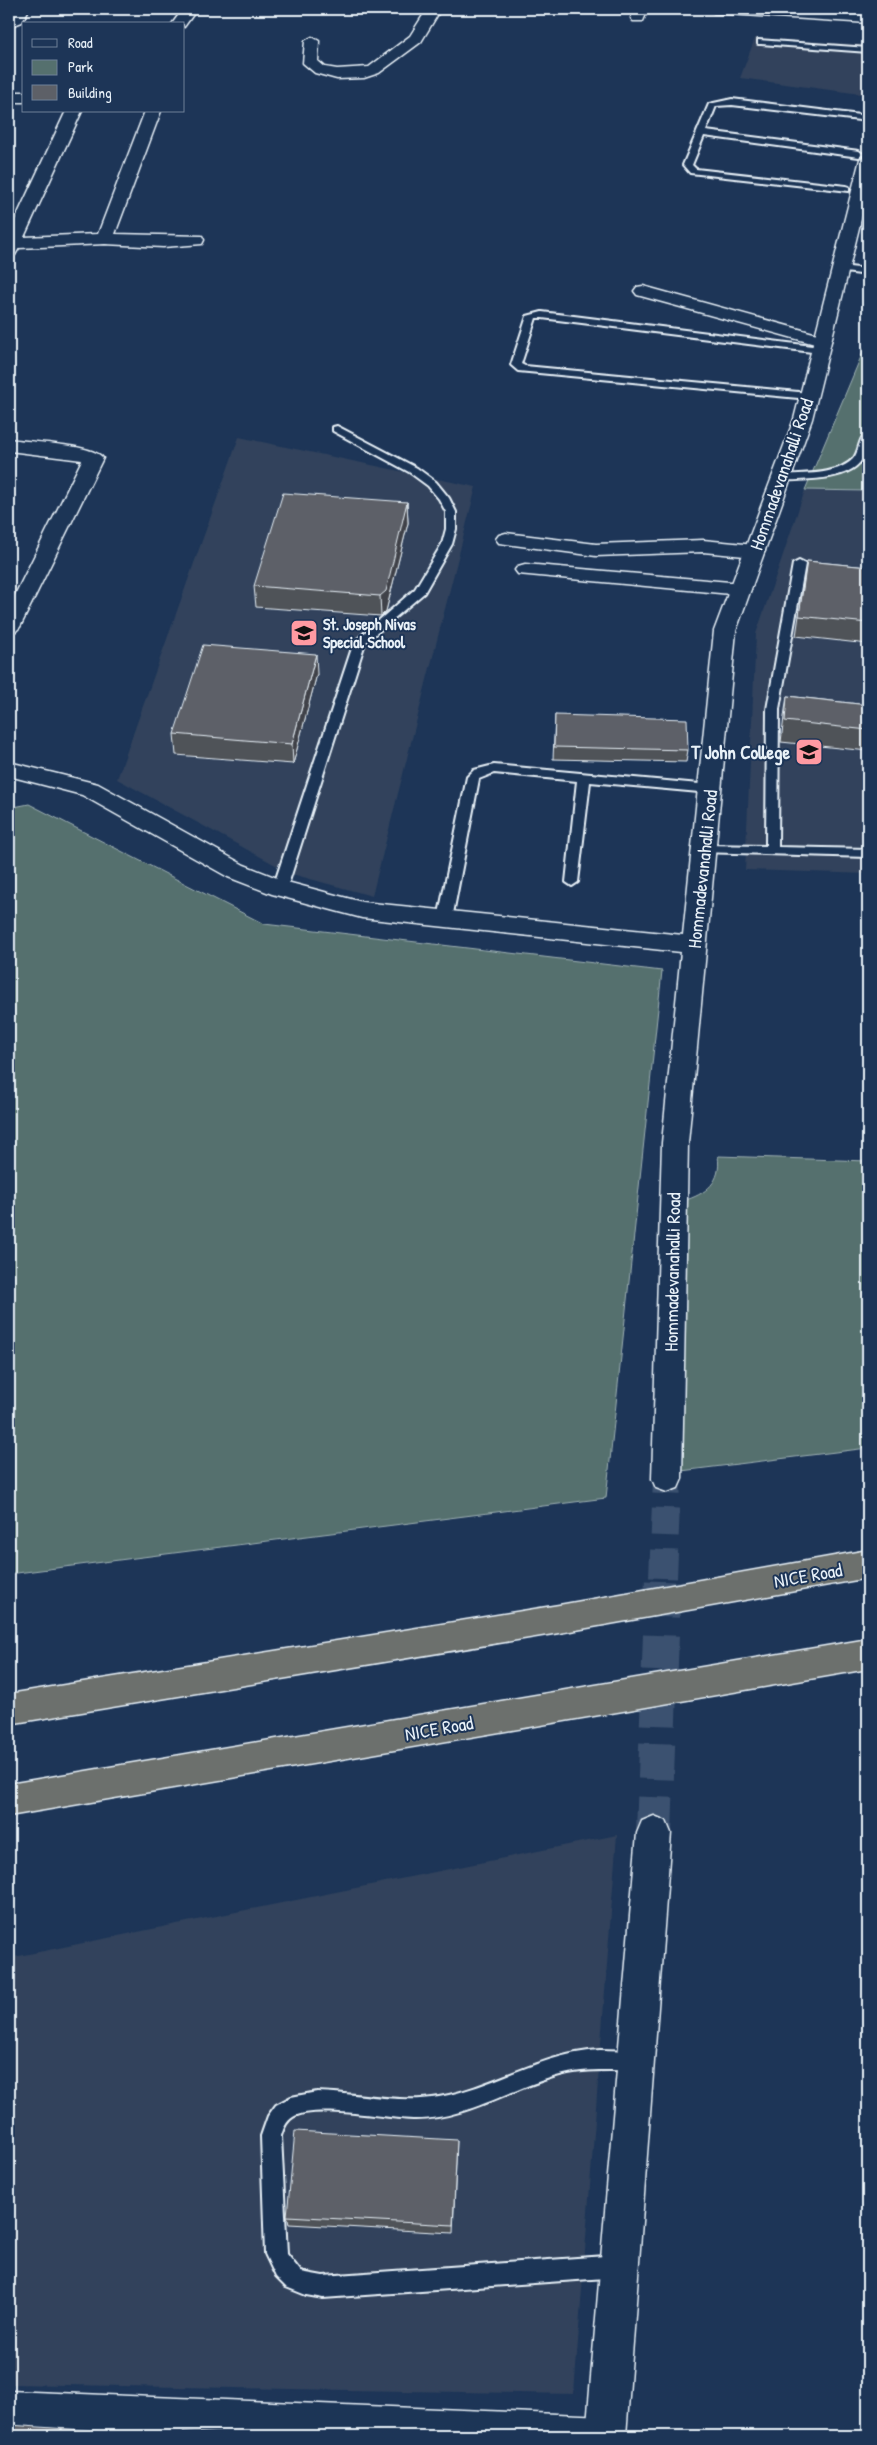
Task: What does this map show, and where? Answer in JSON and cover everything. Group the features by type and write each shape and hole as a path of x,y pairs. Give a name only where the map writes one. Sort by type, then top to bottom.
{"highway":[{"name":"NICE Road","path":"9,1709 560,1619 868,1564"},
{"name":"NICE Road","path":"9,1800 868,1654"}],"street":[{"path":"9,23 18,19 22,9"},
{"path":"180,22 190,9"},
{"path":"312,40 310,63 320,70 338,74 364,73 374,70 416,39 425,28 434,9"},
{"path":"714,9 868,19"},
{"path":"9,97 22,98"},
{"path":"74,112 11,247 105,240 163,242 196,240"},
{"path":"105,240 153,112"},
{"name":"Hommadevanahalli Road","path":"667,1479 675,1143 725,631 809,396 840,269 864,157"},
{"path":"643,291 821,345"},
{"path":"9,445 87,455 93,458 9,626"},
{"path":"506,539 596,550 703,546 755,551"},
{"path":"525,570 741,589"},
{"path":"9,769 90,789 236,871 280,888 362,910 694,946"},
{"path":"9,2411 606,2436 654,1832"}],"lane":[{"path":"760,42 868,50"},
{"path":"846,189 693,171 688,165 714,104 724,101 868,119"},
{"path":"700,134 864,157"},
{"path":"840,269 868,272"},
{"path":"809,396 522,369 516,365 532,316 542,315 821,345"},
{"path":"280,888 360,642 420,591 447,544 451,529 451,512 444,498 432,484 413,470 337,429"},
{"path":"781,478 826,474 853,466 859,460 868,436"},
{"path":"772,851 772,709 799,564"},
{"path":"444,919 474,777 478,773 494,769 710,789"},
{"path":"572,882 584,778"},
{"path":"704,849 868,853"},
{"path":"620,2266 323,2287 300,2284 282,2270 276,2254 271,2136 276,2119 291,2107 311,2102 422,2109 455,2103 565,2064 610,2059 636,2061"}],"shaded area":[{"path":"755,38 868,45 868,95 740,78"},
{"name":"St. Joseph Nivas Special School","path":"239,437 476,487 372,896 292,874 117,779"},
{"name":"T John College","path":"805,490 868,491 868,874 745,870 756,634"},
{"path":"617,1835 574,2394 9,2384 9,1958"}],"green space":[{"path":"868,340 868,491 805,490"},
{"path":"29,804 264,924 662,971 606,1498 9,1574 9,808"},
{"path":"718,1156 868,1161 868,1448 681,1471 683,1201 699,1195 711,1186 715,1180 719,1165"}],"building":[{"path":"283,493 407,502 386,591 380,596 254,586"},
{"path":"807,561 868,567 868,623 799,616"},
{"path":"203,645 316,654 292,744 174,734"},
{"path":"787,696 868,705 868,730 785,721"},
{"path":"555,715 687,719 688,750 554,747"},
{"path":"295,2131 457,2140 453,2225 287,2216"},
{"path":"9,2425 98,2431 97,2436 9,2436"},
{"path":"183,2432 267,2436 182,2436"}],"tunnel":[{"path":"663,1578 667,1479"},
{"path":"654,1833 663,1577"}],"place":[{"name":"St. Joseph Nivas Special School","path":"304,633"},
{"name":"T John College","path":"809,752"}]}
